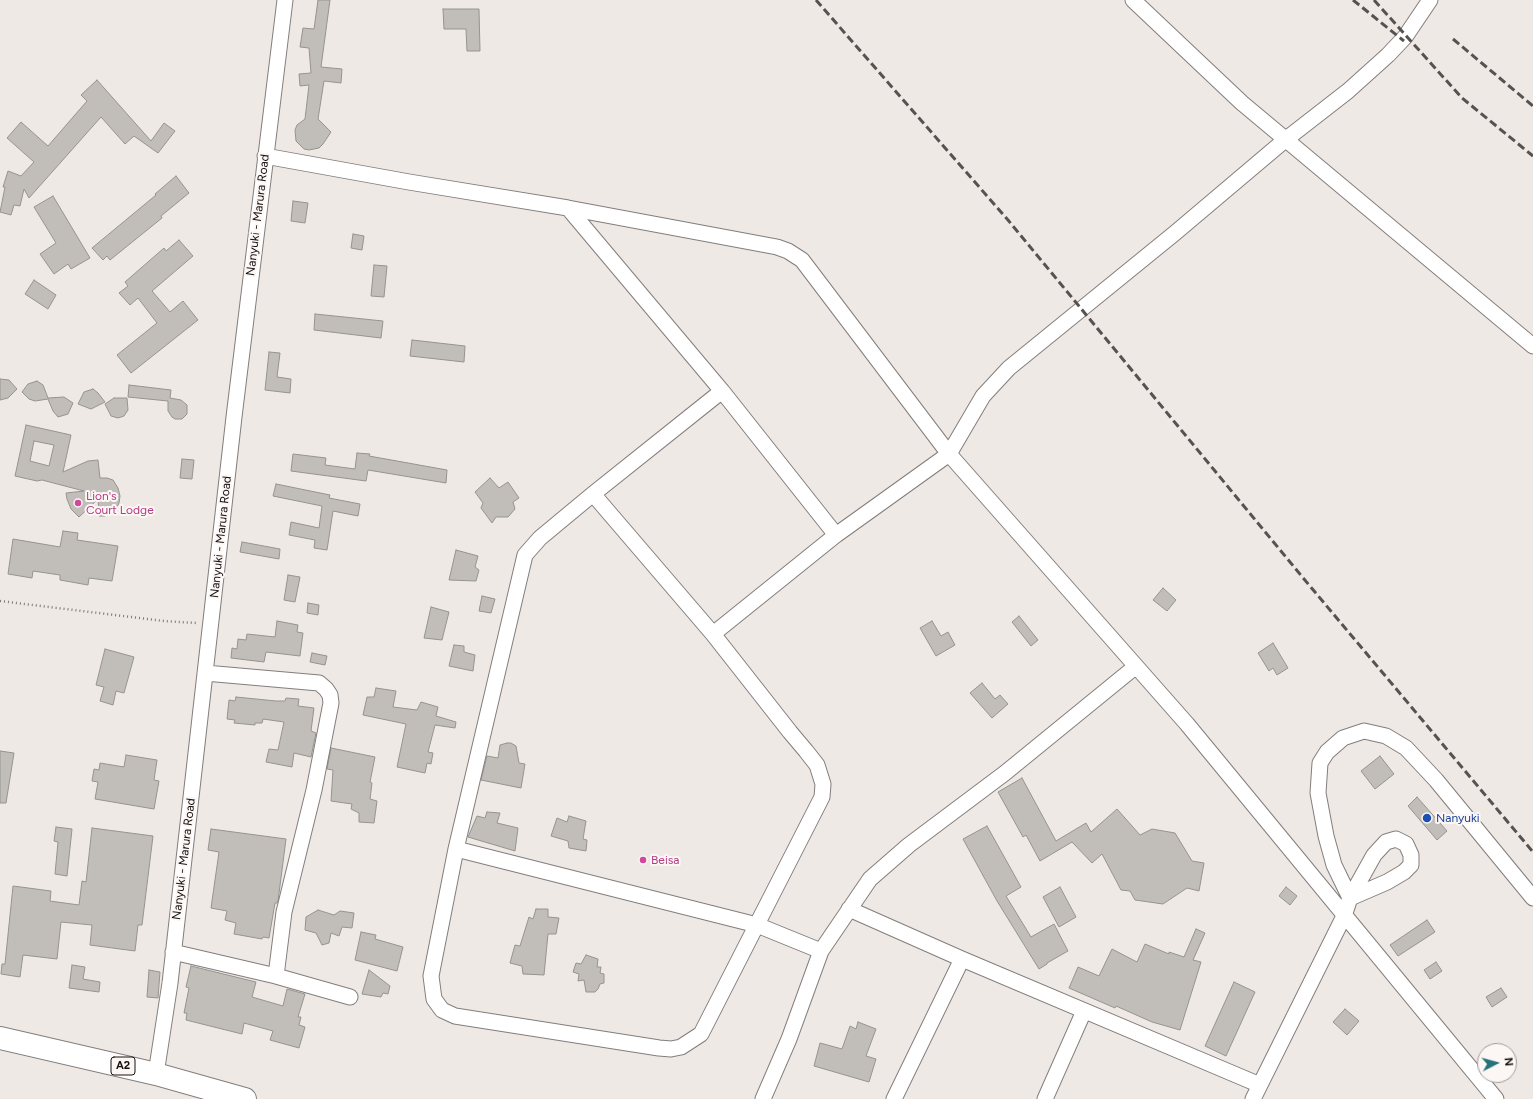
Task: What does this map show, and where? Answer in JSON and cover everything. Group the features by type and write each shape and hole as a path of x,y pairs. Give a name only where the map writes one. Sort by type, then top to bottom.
{"highway":[{"name":"A2","path":"0,1038 156,1074 245,1099"}],"street":[{"name":"Nanyuki - Marura Road","path":"156,1074 173,952 265,156 285,0"},
{"path":"1133,0 1242,103 1533,346"},
{"path":"713,634 836,535 949,454 984,396 1009,368 1175,233 1285,140 1348,91 1388,55 1414,25 1430,0"},
{"path":"265,156 409,182 568,208 777,247 788,251 802,260 949,454 1135,667 1187,724 1496,1099"},
{"path":"568,208 722,391 836,535"},
{"path":"593,494 713,634 817,765 823,784 822,797 794,849 758,925 701,1034 681,1046 671,1049 455,1016 442,1010 434,999 430,976 456,849 525,555 540,538 593,494 722,391"},
{"path":"763,1099 789,1039 821,951 870,879 909,845 1005,773 1135,667"},
{"path":"205,673 319,683 330,694 331,704 314,790 284,912 276,976"},
{"path":"1253,1099 1344,916 1350,898 1334,865 1326,836 1318,793 1320,764 1327,752 1343,738 1364,731 1386,736 1406,748 1436,780 1533,898"},
{"path":"456,849 758,925 821,951"},
{"path":"849,909 962,959 1260,1085"},
{"path":"173,952 276,976 350,997"},
{"path":"894,1099 962,959"},
{"path":"1045,1099 1084,1011"}],"path":[{"path":"0,601 164,621 212,624"}],"building":[{"path":"318,0 330,0 321,67 342,69 341,83 324,81 318,119 331,132 319,148 309,150 304,149 296,141 295,130 297,125 305,119 309,85 300,86 299,74 311,73 309,48 300,47 303,28 314,29"},
{"path":"443,9 479,9 480,51 467,51 466,29 444,29"},
{"path":"97,80 151,141 164,123 175,131 158,153 134,136 125,144 101,117 29,198 24,189 20,206 14,205 11,215 0,212 5,187 3,187 8,171 21,176 34,162 7,138 21,122 48,146 87,101 81,95"},
{"path":"176,176 189,193 161,216 162,218 110,260 107,256 103,260 92,248 156,195 155,194"},
{"path":"53,196 90,258 71,269 68,264 54,274 40,254 56,243 34,207"},
{"path":"293,201 308,203 305,223 291,221"},
{"path":"353,234 364,236 362,250 351,248"},
{"path":"179,240 193,256 152,291 170,312 183,301 198,320 131,373 117,355 157,323 138,298 130,305 119,293 128,286 125,282 164,248 166,251"},
{"path":"374,265 387,266 384,297 371,296"},
{"path":"34,280 56,295 48,309 25,294"},
{"path":"315,314 383,321 381,338 314,330"},
{"path":"412,340 465,346 464,362 410,356"},
{"path":"269,352 280,353 277,377 291,379 290,393 265,390"},
{"path":"0,379 9,380 17,389 8,398 0,400"},
{"path":"37,381 43,385 48,398 64,397 73,403 68,414 58,417 53,411 48,399 35,401 29,399 22,392 28,384"},
{"path":"129,385 171,390 170,398 181,400 187,405 187,414 182,419 175,419 168,411 168,401 128,397"},
{"path":"93,389 105,402 91,409 78,404 84,392"},
{"path":"114,398 127,398 128,410 124,416 118,418 111,416 105,404"},
{"path":"26,425 71,435 63,472 88,461 98,460 100,478 113,480 118,488 120,496 119,503 116,509 105,516 99,516 98,499 79,517 71,509 66,493 84,491 42,480 37,481 15,476","holes":["34,441 54,445 49,466 30,461"]},
{"path":"357,453 370,454 369,456 447,470 446,483 368,470 366,481 291,471 293,454 326,458 325,465 355,469"},
{"path":"182,459 194,460 192,479 180,478"},
{"path":"490,478 499,488 508,482 519,498 513,502 515,509 508,517 496,517 492,523 481,508 483,503 475,492"},
{"path":"276,484 330,495 329,498 360,504 358,516 333,511 327,550 314,548 315,540 289,535 291,522 319,528 322,506 273,496"},
{"path":"63,531 78,533 77,540 118,546 112,581 89,578 88,585 60,580 60,575 33,571 32,578 8,574 13,539 60,547"},
{"path":"242,542 280,549 279,559 240,552"},
{"path":"456,550 478,556 475,567 479,570 476,581 449,580"},
{"path":"288,575 300,577 295,602 284,600"},
{"path":"1163,588 1176,600 1167,611 1153,600"},
{"path":"482,596 495,599 491,613 479,611"},
{"path":"308,603 319,605 318,615 307,613"},
{"path":"431,607 449,612 442,640 424,638"},
{"path":"1019,616 1038,640 1031,646 1012,622"},
{"path":"277,621 298,625 297,632 303,633 300,656 266,652 264,662 231,658 232,648 237,649 238,639 246,640 247,634 275,637"},
{"path":"932,621 941,636 948,632 955,645 936,656 920,628"},
{"path":"1273,643 1288,668 1277,675 1273,668 1269,671 1258,653"},
{"path":"454,645 464,646 464,652 475,655 473,671 449,666"},
{"path":"105,649 134,657 124,693 116,691 113,705 100,701 104,687 96,685"},
{"path":"312,653 327,656 325,665 310,662"},
{"path":"982,683 995,699 1000,695 1008,704 992,718 970,693"},
{"path":"376,688 396,691 393,707 417,710 421,702 438,707 436,716 456,722 455,728 435,725 428,752 433,753 431,764 427,763 425,773 397,767 406,724 363,715 367,697 374,697"},
{"path":"236,697 276,701 285,701 286,698 299,699 298,706 314,708 311,731 316,733 311,757 294,753 292,767 266,762 269,749 278,750 284,722 263,719 262,723 255,723 255,725 234,723 235,720 227,719 229,700 235,701"},
{"path":"511,743 516,746 519,763 525,764 521,788 481,780 487,756 498,758 500,745"},
{"path":"331,748 375,757 370,782 372,783 370,799 377,801 374,823 359,822 359,813 351,809 352,804 331,801 333,770 327,769"},
{"path":"0,751 14,753 6,803 0,803"},
{"path":"126,755 157,760 154,780 159,781 154,809 95,799 98,782 92,781 94,769 99,770 100,763 124,767"},
{"path":"1380,756 1394,774 1375,789 1361,771"},
{"path":"1022,778 1056,841 1086,823 1091,832 1117,809 1140,835 1152,829 1175,833 1192,861 1204,863 1199,891 1187,888 1163,904 1135,900 1130,891 1121,890 1102,854 1092,863 1072,842 1040,861 1026,835 1023,837 998,792"},
{"name":"Nanyuki","path":"1417,797 1447,831 1437,840 1408,806"},
{"path":"487,812 500,813 497,823 518,828 515,851 468,837 477,816 485,818"},
{"path":"569,816 586,821 583,839 587,840 586,851 569,848 568,841 551,836 557,818 567,822"},
{"path":"987,826 1021,887 1006,896 1031,937 1054,924 1068,951 1039,969 997,901 963,839"},
{"path":"56,827 72,829 67,876 55,874 58,842 54,841"},
{"path":"92,828 153,836 142,925 138,925 135,951 90,945 92,925 61,922 57,959 23,955 20,977 1,974 2,964 5,964 13,886 51,891 50,901 79,905 82,881 86,882"},
{"path":"211,829 286,839 278,901 275,903 269,938 263,937 262,939 234,934 236,923 225,920 227,911 211,908 219,852 208,850"},
{"path":"1060,887 1076,917 1059,927 1043,897"},
{"path":"1286,887 1297,896 1290,905 1279,896"},
{"path":"536,909 548,909 548,917 559,918 556,934 548,934 544,975 523,974 522,966 510,963 515,945 520,946 529,917 533,919"},
{"path":"318,910 334,915 340,911 354,913 352,928 342,927 339,936 331,933 329,943 322,945 316,933 305,930 306,917"},
{"path":"1427,920 1435,932 1398,956 1390,945"},
{"path":"1196,929 1205,933 1193,960 1201,962 1180,1030 1152,1022 1116,1006 1115,1008 1069,988 1078,967 1099,976 1112,949 1137,962 1145,944 1169,954 1169,952 1184,957"},
{"path":"361,932 376,935 375,939 403,947 397,971 355,960"},
{"path":"586,955 598,959 597,967 601,967 600,973 604,974 604,983 600,984 595,992 586,992 584,980 578,981 579,974 573,972 576,963 581,964"},
{"path":"1436,962 1442,971 1430,979 1424,970"},
{"path":"72,965 85,967 83,979 100,982 99,992 69,988"},
{"path":"191,966 256,982 252,997 283,1006 287,989 305,994 298,1017 301,1017 299,1025 305,1027 299,1048 270,1040 273,1031 244,1023 242,1034 186,1020 187,1013 184,1013 189,988 186,987"},
{"path":"149,970 160,972 158,998 147,997"},
{"path":"369,970 390,986 388,994 383,993 381,997 362,994"},
{"path":"1234,982 1255,992 1226,1056 1205,1046"},
{"path":"1501,988 1507,997 1492,1007 1486,997"},
{"path":"1345,1009 1359,1021 1347,1035 1333,1022"},
{"path":"858,1022 876,1029 866,1056 876,1059 869,1082 814,1066 820,1043 842,1049 850,1026 856,1029"}],"railway":[{"path":"816,0 1008,220 1304,579 1533,852"},
{"path":"1353,0 1404,41"},
{"path":"1374,0 1462,98 1533,156"},
{"path":"1453,39 1533,106"}],"place":[{"name":"Lion's Court Lodge","path":"78,503"},
{"name":"Nanyuki","path":"1427,818"},
{"name":"Beisa","path":"643,860"}]}
